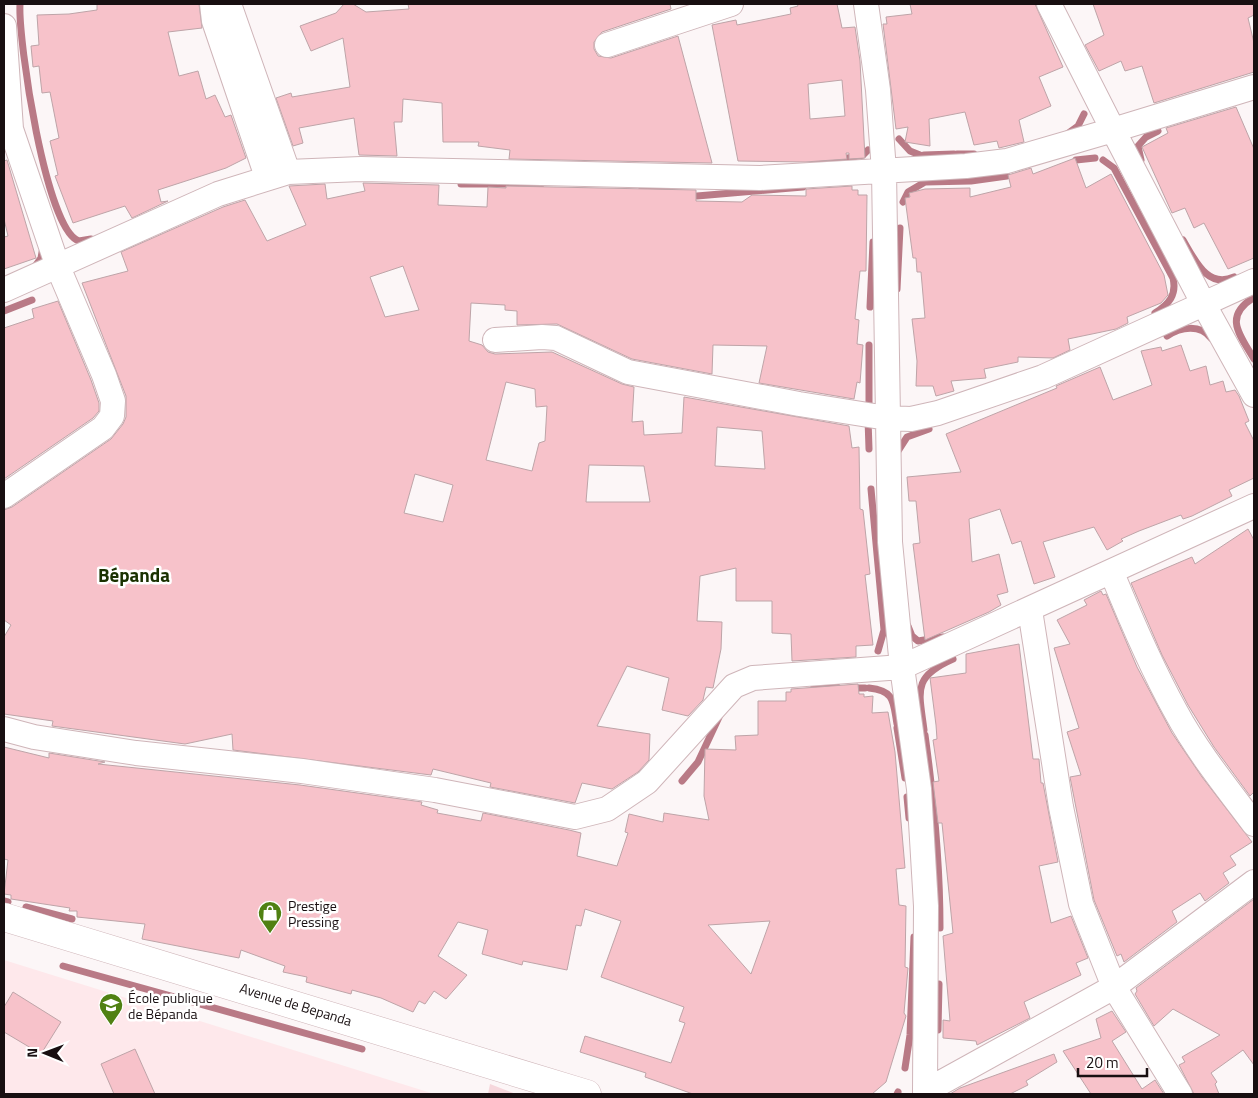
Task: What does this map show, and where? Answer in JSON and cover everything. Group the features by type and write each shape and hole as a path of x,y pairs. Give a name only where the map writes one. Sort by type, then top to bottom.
{"main road":[{"name":"Avenue de Bepanda","path":"4,917 587,1094"}],"street":[{"path":"212,4 214,21 277,175"},
{"path":"229,4 277,175"},
{"path":"607,45 731,4"},
{"path":"866,4 878,90 884,171 890,542 902,667 918,789 926,906 926,1092 1114,987 1254,882"},
{"path":"1049,4 1203,303 1254,395"},
{"path":"4,26 11,129 58,267 104,376 112,401 112,416 93,437 4,496"},
{"path":"4,290 218,194 277,175 361,169 760,178 884,171 1007,161 1254,87"},
{"path":"495,340 556,338 628,372 799,404 887,418 911,419 938,413 1043,377 1254,281"},
{"path":"4,729 34,737 136,753 302,771 435,790 575,817 607,810 647,782 734,686 753,678 902,667 1112,573 1254,506"},
{"path":"1112,573 1144,650 1176,713 1254,824"},
{"path":"1030,610 1070,859 1081,904 1114,987 1180,1094"}],"shaded area":[{"name":"École publique de Bépanda","path":"4,960 431,1093 433,1094 4,1094"},
{"path":"490,1084 516,1094 488,1094"}],"building":[{"path":"97,4 199,4 202,28 168,32 179,76 198,71 206,99 215,95 225,117 231,115 246,158 226,168 158,190 161,202 168,201 132,218 125,206 73,223 55,176 58,175 50,141 59,138 50,92 42,93 39,66 33,67 31,46 39,45 37,15 69,14 97,10"},
{"path":"344,4 353,4 366,12 409,9 408,4 670,4 671,9 602,32 594,42 594,49 598,56 611,58 678,36 712,163 509,159 510,150 478,146 479,142 443,142 442,103 403,99 402,122 394,122 397,156 359,155 354,118 299,128 303,143 293,146 276,98 291,93 292,97 350,87 343,38 311,51 300,26 336,13"},
{"path":"797,4 837,4 842,28 855,27 860,61 865,158 849,159 849,153 846,153 847,159 805,162 738,161 712,25 736,20 737,25 791,14 790,8 798,6","holes":["842,80 845,116 810,119 808,84"]},
{"path":"910,4 1035,4 1063,67 1039,77 1051,106 1019,120 1024,142 999,148 997,141 974,145 965,112 929,119 930,146 905,142 908,127 896,129 883,24 887,24 886,17 912,14"},
{"path":"1093,4 1254,4 1254,15 1248,18 1254,43 1254,72 1154,103 1142,66 1125,71 1121,61 1099,71 1085,45 1104,35"},
{"path":"1236,107 1254,149 1254,258 1228,269 1204,223 1194,228 1185,208 1172,213 1142,147 1168,133 1166,128"},
{"path":"1075,158 1086,188 1111,174 1164,275 1168,295 1161,303 1127,317 1128,323 1116,329 1068,339 1070,350 1053,358 1018,357 1018,362 984,369 986,378 951,381 954,391 936,396 933,386 916,386 917,361 912,319 925,318 921,272 917,272 916,258 913,258 905,198 910,197 909,193 925,189 970,188 970,197 1011,187 1008,175 1031,168 1033,174"},
{"path":"7,160 36,258 4,269 4,237 8,236 4,219 4,161"},
{"path":"363,183 439,185 438,205 487,207 488,187 506,188 506,186 696,190 696,201 742,202 752,195 806,196 806,189 852,186 852,190 858,190 858,195 867,195 866,271 860,271 855,319 859,320 857,344 863,345 860,383 857,382 854,399 759,383 767,346 713,345 712,374 632,359 557,324 517,325 517,311 505,310 505,305 471,303 469,341 482,345 488,352 495,354 552,352 622,384 634,387 632,422 643,421 644,435 682,433 684,397 849,426 852,448 859,447 860,509 863,510 870,574 865,575 873,645 856,646 856,657 792,661 791,634 772,633 772,601 736,601 736,568 700,576 697,621 722,622 721,649 713,688 706,687 703,700 688,716 662,710 669,678 627,666 597,726 650,734 649,760 638,772 612,789 582,783 575,803 490,787 491,783 433,769 431,775 233,750 232,734 185,744 52,726 53,721 4,714 4,637 11,625 4,620 4,510 12,507 111,439 126,417 126,396 82,283 128,271 121,252 223,207 245,200 267,241 306,225 289,186 325,184 327,199 365,191","holes":["403,266 419,310 385,317 370,277","506,382 535,389 536,407 547,406 545,441 539,443 532,471 486,460","717,427 762,431 765,469 715,466","589,465 644,466 650,502 586,502","415,474 453,485 443,522 404,513"]},
{"path":"58,301 91,380 99,403 99,411 93,418 4,479 4,328 34,318 32,309"},
{"path":"1181,345 1190,371 1206,366 1210,385 1223,381 1226,392 1235,390 1239,396 1249,421 1245,423 1254,441 1254,478 1229,490 1232,496 1192,516 1183,519 1181,515 1139,531 1121,539 1123,541 1107,550 1094,527 1043,542 1055,577 1034,584 1021,541 1012,544 1000,509 969,519 972,562 999,554 1008,592 997,595 1001,605 989,612 925,640 913,544 920,543 916,501 909,501 907,477 961,472 946,434 1057,388 1056,386 1100,367 1113,400 1152,385 1141,351 1161,347 1162,351"},
{"path":"1248,529 1254,540 1254,792 1250,796 1214,747 1188,705 1162,655 1131,583 1192,557 1195,564"},
{"path":"1101,591 1103,595 1106,594 1137,667 1172,733 1202,777 1252,842 1230,856 1236,865 1223,873 1229,883 1205,901 1200,893 1172,911 1177,922 1124,962 1121,954 1117,956 1094,900 1070,777 1081,775 1067,732 1079,728 1054,648 1070,644 1057,620 1087,605 1084,600"},
{"path":"1019,644 1033,759 1039,759 1041,783 1043,783 1058,862 1039,866 1051,923 1071,916 1088,958 1076,963 1081,975 1024,1002 1030,1018 977,1045 976,1041 943,1038 943,1020 950,1021 943,936 953,933 942,823 938,823 933,782 939,781 933,740 937,739 930,678 966,673 966,654"},
{"path":"858,684 859,694 864,694 864,697 873,696 872,713 888,712 895,752 905,868 896,869 899,905 906,906 905,967 908,968 904,1013 906,1016 886,1082 872,1094 693,1094 645,1077 646,1073 580,1052 585,1036 671,1063 685,1023 679,1021 684,1007 601,977 621,921 585,909 581,926 576,925 567,970 523,961 522,965 482,954 488,930 458,922 438,956 467,975 446,999 434,991 425,1004 419,1001 413,1012 381,998 352,990 351,994 306,982 307,977 283,972 285,966 241,950 239,958 142,939 145,924 77,917 77,911 69,911 70,908 11,899 11,895 4,894 8,860 4,859 4,747 49,758 49,753 105,762 98,764 300,785 422,802 421,805 438,810 437,813 481,821 483,813 581,833 577,856 617,866 628,833 625,832 629,814 663,822 664,813 709,820 704,796 705,749 736,750 735,736 758,735 758,701 786,701 786,692 791,692 791,689","holes":["770,921 751,974 708,925"]},
{"path":"1254,899 1254,1065 1243,1050 1211,1073 1217,1082 1215,1084 1219,1094 1194,1094 1179,1065 1185,1062 1182,1057 1220,1035 1173,1009 1154,1026 1135,994 1136,988"},
{"path":"13,992 61,1022 41,1054 4,1032 4,1007"},
{"path":"1112,1011 1126,1032 1112,1041 1142,1089 1155,1080 1164,1094 1091,1094 1063,1051 1101,1038 1096,1019"},
{"path":"135,1049 155,1094 114,1094 101,1064"},
{"path":"1054,1054 1057,1062 1026,1081 1028,1085 1010,1094 950,1094 960,1088"}],"waterway":[{"path":"20,4 29,92 45,171 56,205 67,229 79,241 91,239"},
{"path":"1067,134 1078,126 1084,114"},
{"path":"1141,160 1138,146 1146,137 1158,131"},
{"path":"899,139 910,151 920,155"},
{"path":"848,158 863,155 868,150"},
{"path":"924,155 954,154"},
{"path":"957,154 974,154"},
{"path":"1076,160 1095,158"},
{"path":"814,164 842,159"},
{"path":"1103,160 1114,168 1173,278 1174,289 1171,298 1155,313"},
{"path":"903,202 908,192 925,182 971,181 1007,176"},
{"path":"461,184 541,184"},
{"path":"641,186 668,191"},
{"path":"697,196 803,187"},
{"path":"897,289 900,228"},
{"path":"1183,240 1197,264 1209,276 1225,280 1234,277"},
{"path":"870,307 873,242"},
{"path":"33,269 41,258 43,247"},
{"path":"1253,298 1244,305 1236,319 1240,334 1254,359"},
{"path":"4,311 32,300"},
{"path":"1167,336 1190,328 1201,331 1211,338"},
{"path":"869,345 869,404"},
{"path":"868,419 869,449"},
{"path":"898,451 907,437 929,429"},
{"path":"871,489 884,630 878,651"},
{"path":"908,626 912,636 918,641 943,637"},
{"path":"924,730 920,695 924,679 930,672 953,659"},
{"path":"813,684 837,687"},
{"path":"851,688 865,688"},
{"path":"869,688 878,689 891,698 897,724"},
{"path":"682,781 698,762 720,715"},
{"path":"897,728 905,778"},
{"path":"925,735 936,831 940,928"},
{"path":"907,797 909,818"},
{"path":"4,901 8,902"},
{"path":"26,907 72,919"},
{"path":"905,1068 910,1035 914,937"},
{"path":"63,966 362,1049"},
{"path":"938,1030 939,984"}],"place":[{"name":"Prestige Pressing","path":"270,934"},
{"name":"École publique de Bépanda","path":"111,1026"}],"district":[{"name":"Bépanda","path":"134,574"}]}
